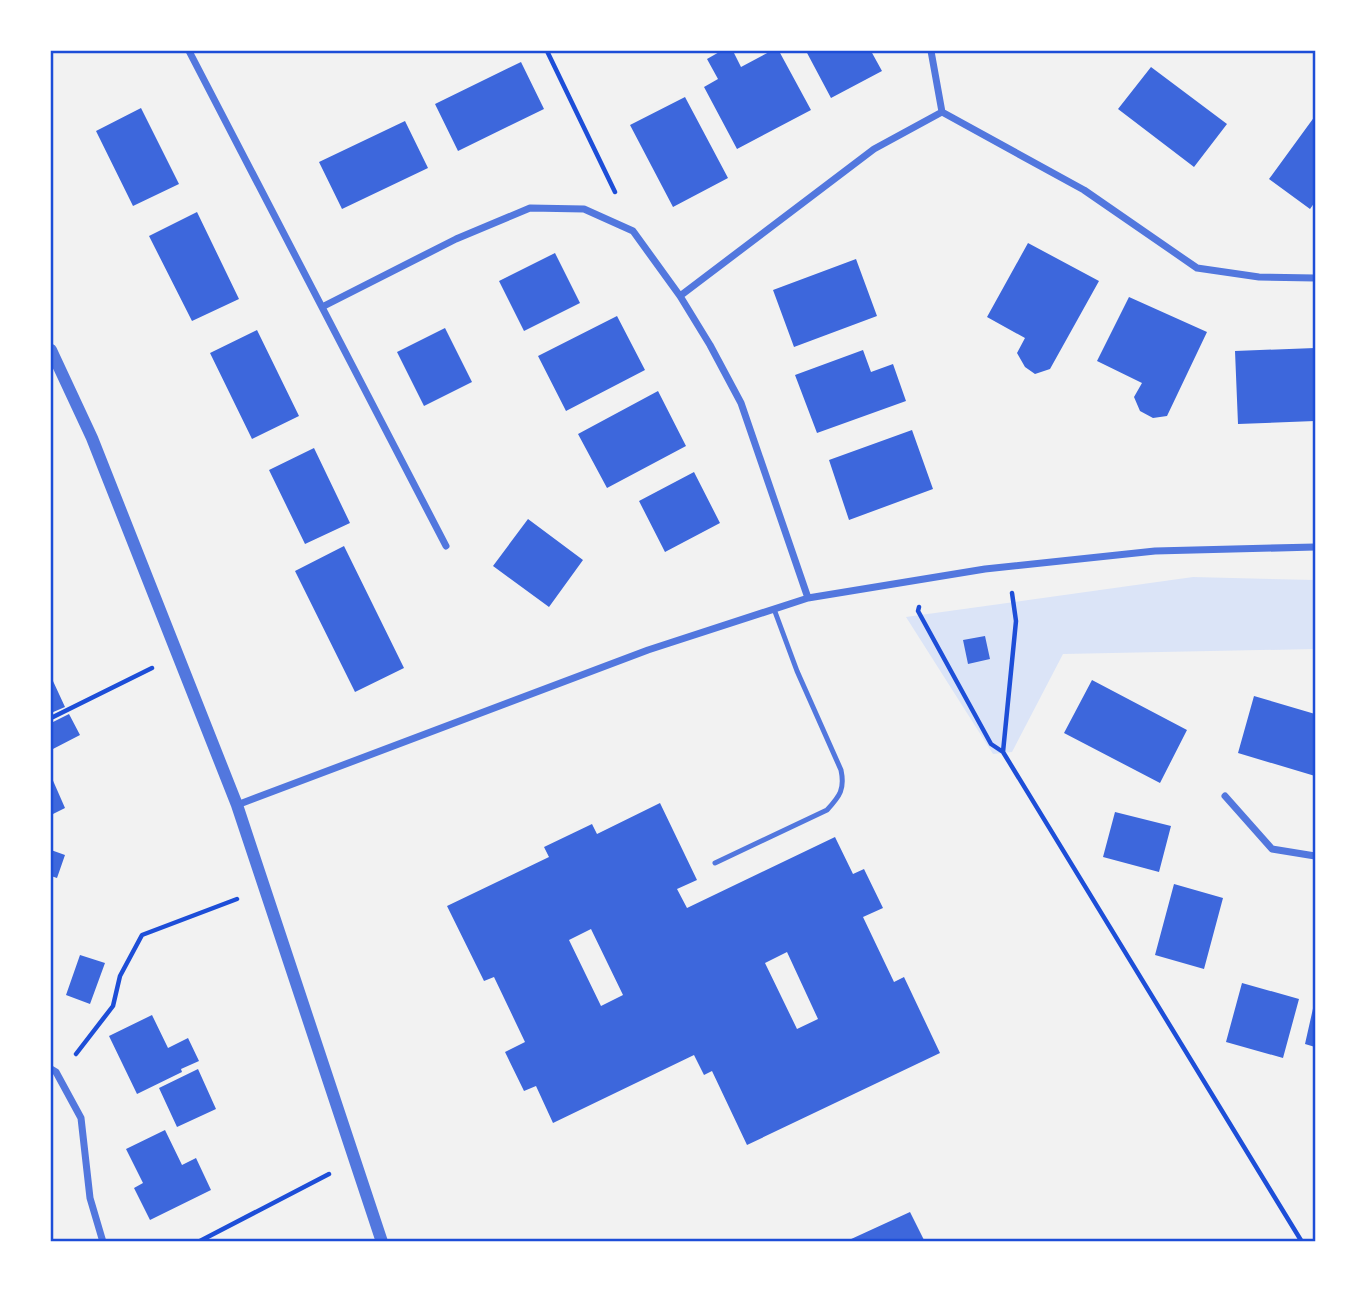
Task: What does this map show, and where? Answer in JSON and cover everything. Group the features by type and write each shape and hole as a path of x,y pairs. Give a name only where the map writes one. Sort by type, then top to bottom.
{"street":[{"path":"189,51 446,546"},
{"path":"930,51 942,112"},
{"path":"680,296 874,149 942,112"},
{"path":"942,112 1084,190 1197,268 1259,277 1315,278"},
{"path":"322,307 456,239 530,208 584,209 633,231 680,296 741,403 808,598"},
{"path":"51,350 93,438 237,805 382,1242"},
{"path":"237,805 648,650 808,598 1009,567 1155,551 1315,547"},
{"path":"1226,796 1272,849 1315,856"},
{"path":"51,1069 81,1118 90,1198 103,1242"}],"lane":[{"path":"715,863 827,810 839,797 844,783 774,609"}],"path":[{"path":"547,51 633,231"},
{"path":"1003,752 1016,621 1009,567"},
{"path":"922,579 918,611 991,744 1003,752 1302,1242"},
{"path":"51,718 178,656"},
{"path":"58,1077 113,1006 120,976 142,935 264,888"},
{"path":"198,1242 355,1160"}],"shaded area":[{"path":"1193,577 1315,580 1315,649 1063,654 1012,752 993,754 906,617"}],"building":[{"path":"721,51 733,51 741,67 771,51 779,51 811,110 737,149 704,87 718,79 707,59"},
{"path":"806,51 871,51 882,71 831,98"},
{"path":"521,62 544,109 458,151 435,104"},
{"path":"1151,67 1227,124 1194,167 1118,109"},
{"path":"685,97 728,178 673,207 630,125"},
{"path":"141,108 179,184 133,206 96,131"},
{"path":"1315,116 1315,202 1310,209 1269,179"},
{"path":"405,121 428,168 342,209 319,162"},
{"path":"197,212 239,299 192,321 149,236"},
{"path":"1028,243 1099,281 1050,369 1035,374 1025,367 1017,353 1025,338 987,317"},
{"path":"555,253 580,303 524,331 499,281"},
{"path":"856,259 877,316 794,347 773,290"},
{"path":"1129,297 1207,332 1167,416 1153,418 1140,411 1134,397 1142,383 1097,361"},
{"path":"617,316 645,370 566,411 538,356"},
{"path":"445,328 472,382 424,406 397,352"},
{"path":"257,330 299,416 252,439 210,353"},
{"path":"1315,348 1315,421 1238,424 1235,351"},
{"path":"863,350 871,372 893,364 906,401 817,433 795,375"},
{"path":"658,391 686,446 607,488 578,434"},
{"path":"912,430 933,489 849,520 829,460"},
{"path":"314,448 350,523 305,544 269,470"},
{"path":"694,472 720,523 665,552 639,501"},
{"path":"528,519 583,560 549,607 493,566"},
{"path":"344,546 404,668 355,692 295,571"},
{"path":"985,636 990,659 968,664 963,640"},
{"path":"1092,680 1187,730 1160,783 1064,733"},
{"path":"53,681 65,707 51,713 51,682"},
{"path":"1254,696 1315,714 1315,776 1238,753"},
{"path":"69,714 80,735 51,750 51,723"},
{"path":"51,776 65,808 51,815"},
{"path":"660,803 697,880 677,889 687,908 835,837 853,874 864,869 883,908 863,917 894,982 904,977 940,1053 747,1145 712,1071 704,1075 694,1055 553,1123 536,1086 524,1091 505,1052 525,1042 494,977 484,981 447,906 549,857 544,847 592,824 597,834","holes":["591,929 623,995 601,1006 569,940","787,952 818,1019 797,1029 765,963"]},
{"path":"1115,812 1171,826 1159,872 1103,857"},
{"path":"51,850 65,855 57,878 51,876"},
{"path":"1174,884 1223,898 1204,969 1155,955"},
{"path":"80,955 105,963 90,1004 66,995"},
{"path":"1242,983 1299,999 1283,1058 1226,1042"},
{"path":"1315,1004 1315,1047 1305,1044"},
{"path":"152,1015 168,1048 188,1038 199,1061 137,1094 109,1036"},
{"path":"198,1069 216,1109 177,1127 159,1088"},
{"path":"165,1130 182,1165 196,1158 211,1190 150,1220 134,1188 143,1183 126,1149"},
{"path":"910,1212 925,1242 849,1240"}]}
